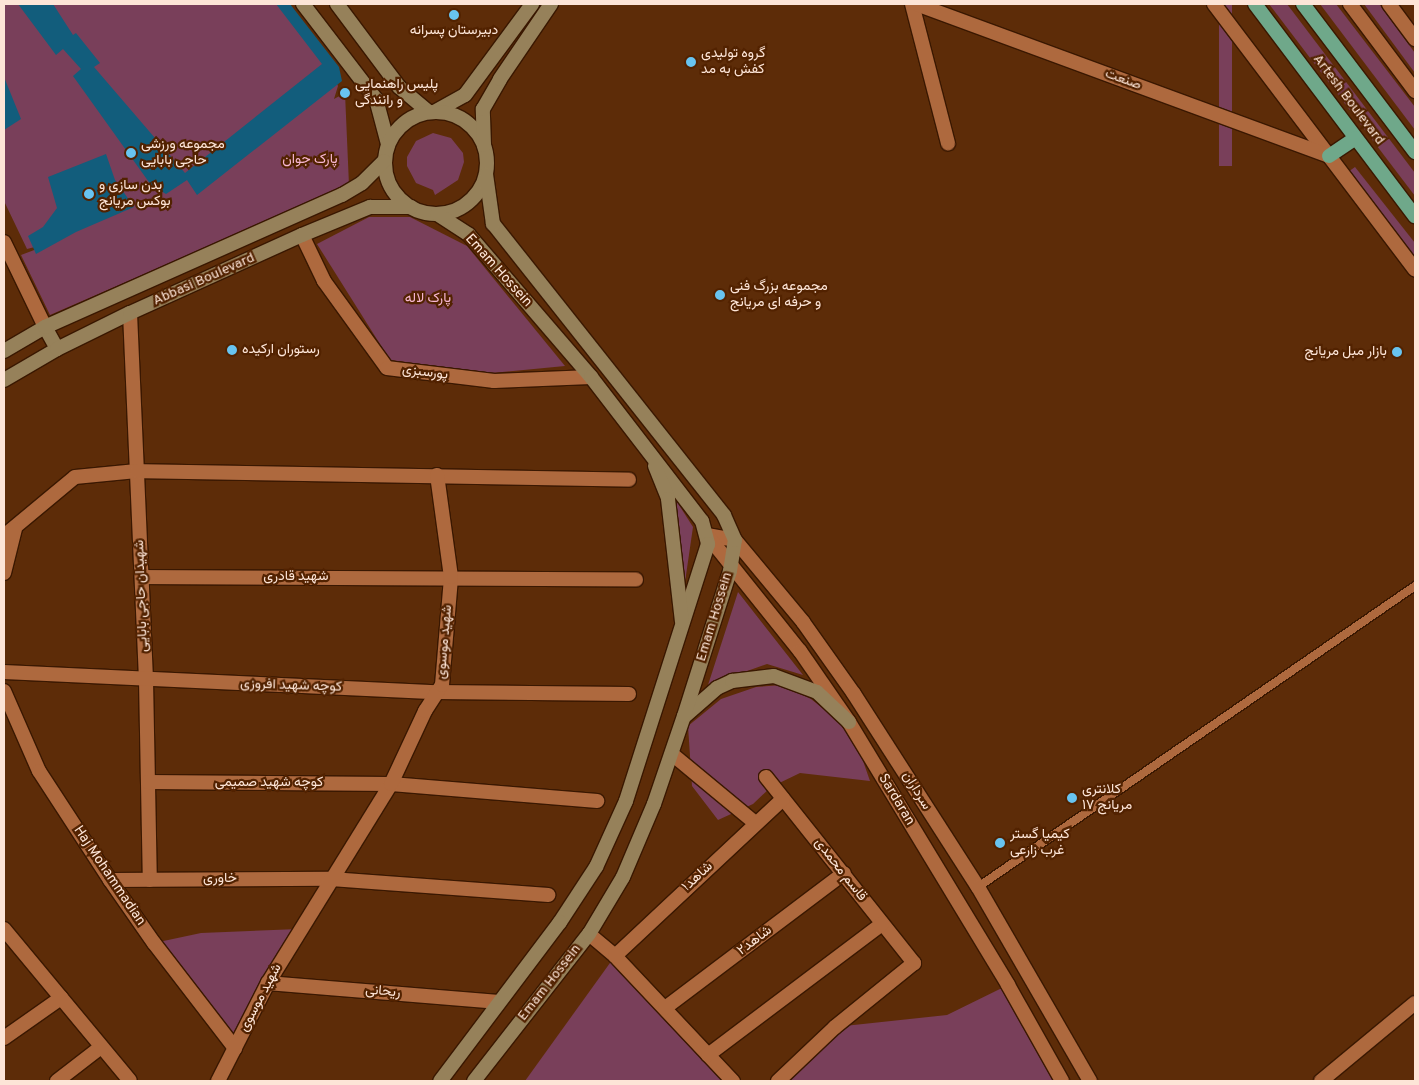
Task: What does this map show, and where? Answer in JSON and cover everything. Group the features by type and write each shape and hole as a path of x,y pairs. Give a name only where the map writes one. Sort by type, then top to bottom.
{"highway":[{"name":"Artesh Boulevard","path":"1255,4 1415,216"},
{"name":"Artesh Boulevard","path":"1303,4 1415,152"},
{"path":"1329,156 1356,138"}],"main road":[{"path":"303,4 376,99 388,144"},
{"path":"337,4 399,87 432,112 459,117 473,127 484,148"},
{"path":"532,4 465,95 432,112 409,118 395,131 388,144 384,161 386,178 394,192 411,207 437,214 454,210 468,202 479,190 486,174 484,109 500,79 551,4"},
{"name":"Abbasi Boulevard","path":"4,351 45,326 342,195 362,183 384,161"},
{"name":"Emam Hossein","path":"474,1081 588,934 606,908 636,850 672,754 731,565 735,540 729,522 493,224 486,174"},
{"name":"Abbasi Boulevard","path":"4,380 57,349 130,313 370,207 411,207"},
{"name":"Emam Hossein","path":"437,214 469,236 591,377 649,449 702,521 707,535 706,554 626,801 596,867 560,922 440,1081"},
{"path":"45,326 57,349"},
{"path":"649,449 668,499 683,629"},
{"path":"684,716 717,688 732,681 774,676 816,692 849,722"}],"street":[{"path":"912,4 948,143"},
{"name":"صنعت","path":"916,4 1329,156"},
{"path":"1214,4 1415,270"},
{"path":"1350,4 1415,91"},
{"path":"1389,4 1415,39"},
{"name":"پورسبزی","path":"302,236 324,281 387,368 494,381 591,377"},
{"path":"4,242 45,326"},
{"name":"شهیدان حاجی بابایی","path":"130,313 146,680 150,880"},
{"path":"4,573 10,532 76,477 137,471 629,480"},
{"name":"شهید موسوی","path":"218,1081 268,983 391,784 436,692 442,685 451,577 437,475"},
{"path":"707,535 735,540"},
{"name":"Sardaran","path":"707,535 800,651 849,722 1008,985 1062,1081"},
{"name":"سرداران","path":"735,540 803,622 854,694 978,887 1090,1081"},
{"name":"شهید قادری","path":"142,577 451,577 636,580"},
{"name":"کوچه شهید افروزی","path":"4,672 436,692 629,694"},
{"name":"Haj Mohammadian","path":"4,691 39,770 110,880 154,943 235,1048"},
{"path":"672,754 755,823"},
{"name":"قاسم محمدی","path":"766,777 914,963 835,1027 778,1081"},
{"name":"کوچه شهید صمیمی","path":"148,782 391,784 597,801"},
{"name":"شاهد۱","path":"615,956 755,823 783,799"},
{"name":"شاهد۲","path":"666,1008 844,873"},
{"name":"خاوری","path":"110,880 331,879 548,895"},
{"path":"708,1055 882,924"},
{"path":"4,929 130,1081"},
{"path":"588,934 615,956 733,1081"},
{"name":"ریحانی","path":"268,983 498,1002"},
{"path":"4,1038 60,998"},
{"path":"1321,1081 1415,1003"},
{"path":"57,1081 101,1046"}],"lane":[{"path":"978,887 1415,586"}],"green space":[{"name":"مجموعه ورزشی حاجی بابایی","path":"4,4 282,4 331,68 338,86 334,99 345,93 349,185 50,315 21,255 58,241 27,249 4,201"},
{"path":"1219,4 1232,4 1232,166 1219,166"},
{"path":"1269,4 1287,4 1415,173 1415,196"},
{"path":"1320,4 1336,4 1415,107 1415,130"},
{"path":"1364,4 1379,4 1415,53 1415,73"},
{"path":"433,133 451,138 463,153 464,162 458,180 435,195 433,190 416,183 407,166 407,157 416,141"},
{"path":"1355,167 1415,243 1415,258 1348,172"},
{"name":"پارک لاله","path":"369,217 410,217 467,246 565,366 492,373 390,360 317,244"},
{"path":"672,494 693,527 685,582"},
{"path":"738,592 803,675 767,664 708,685"},
{"path":"782,685 811,699 853,732 870,781 800,773 771,787 753,804 718,820 692,786 688,726 721,699 756,687"},
{"path":"299,929 235,1048 154,943 201,933"},
{"path":"615,956 733,1081 525,1081"},
{"path":"1008,985 1062,1081 778,1081 835,1027 947,1015"}],"building":[{"path":"18,4 53,4 73,35 76,33 100,63 94,67 185,173 322,64 276,4 290,4 339,67 342,81 197,195 187,180 166,194 151,185 73,76 81,69 63,49 56,55"},
{"path":"4,77 21,119 4,130"},
{"name":"بدن سازی و بوکس مریانج","path":"106,154 115,180 134,207 76,232 36,254 28,236 43,227 57,208 48,177"}],"place":[{"name":"دبیرستان پسرانه","path":"454,15"},
{"name":"گروه تولیدی کفش به مد","path":"691,62"},
{"name":"پلیس راهنمایی و رانندگی","path":"345,93"},
{"name":"مجموعه ورزشی حاجی بابایی","path":"131,153"},
{"name":"بدن سازی و بوکس مریانج","path":"89,194"},
{"name":"مجموعه بزرگ فنی و حرفه ای مریانج","path":"720,295"},
{"name":"رستوران ارکیده","path":"232,350"},
{"name":"بازار مبل مریانج","path":"1397,352"},
{"name":"کلانتری ۱۷ مریانج","path":"1072,798"},
{"name":"کیمیا گستر غرب زارعی","path":"1000,843"}],"park label":[{"name":"پارک جوان","path":"310,160"}]}
